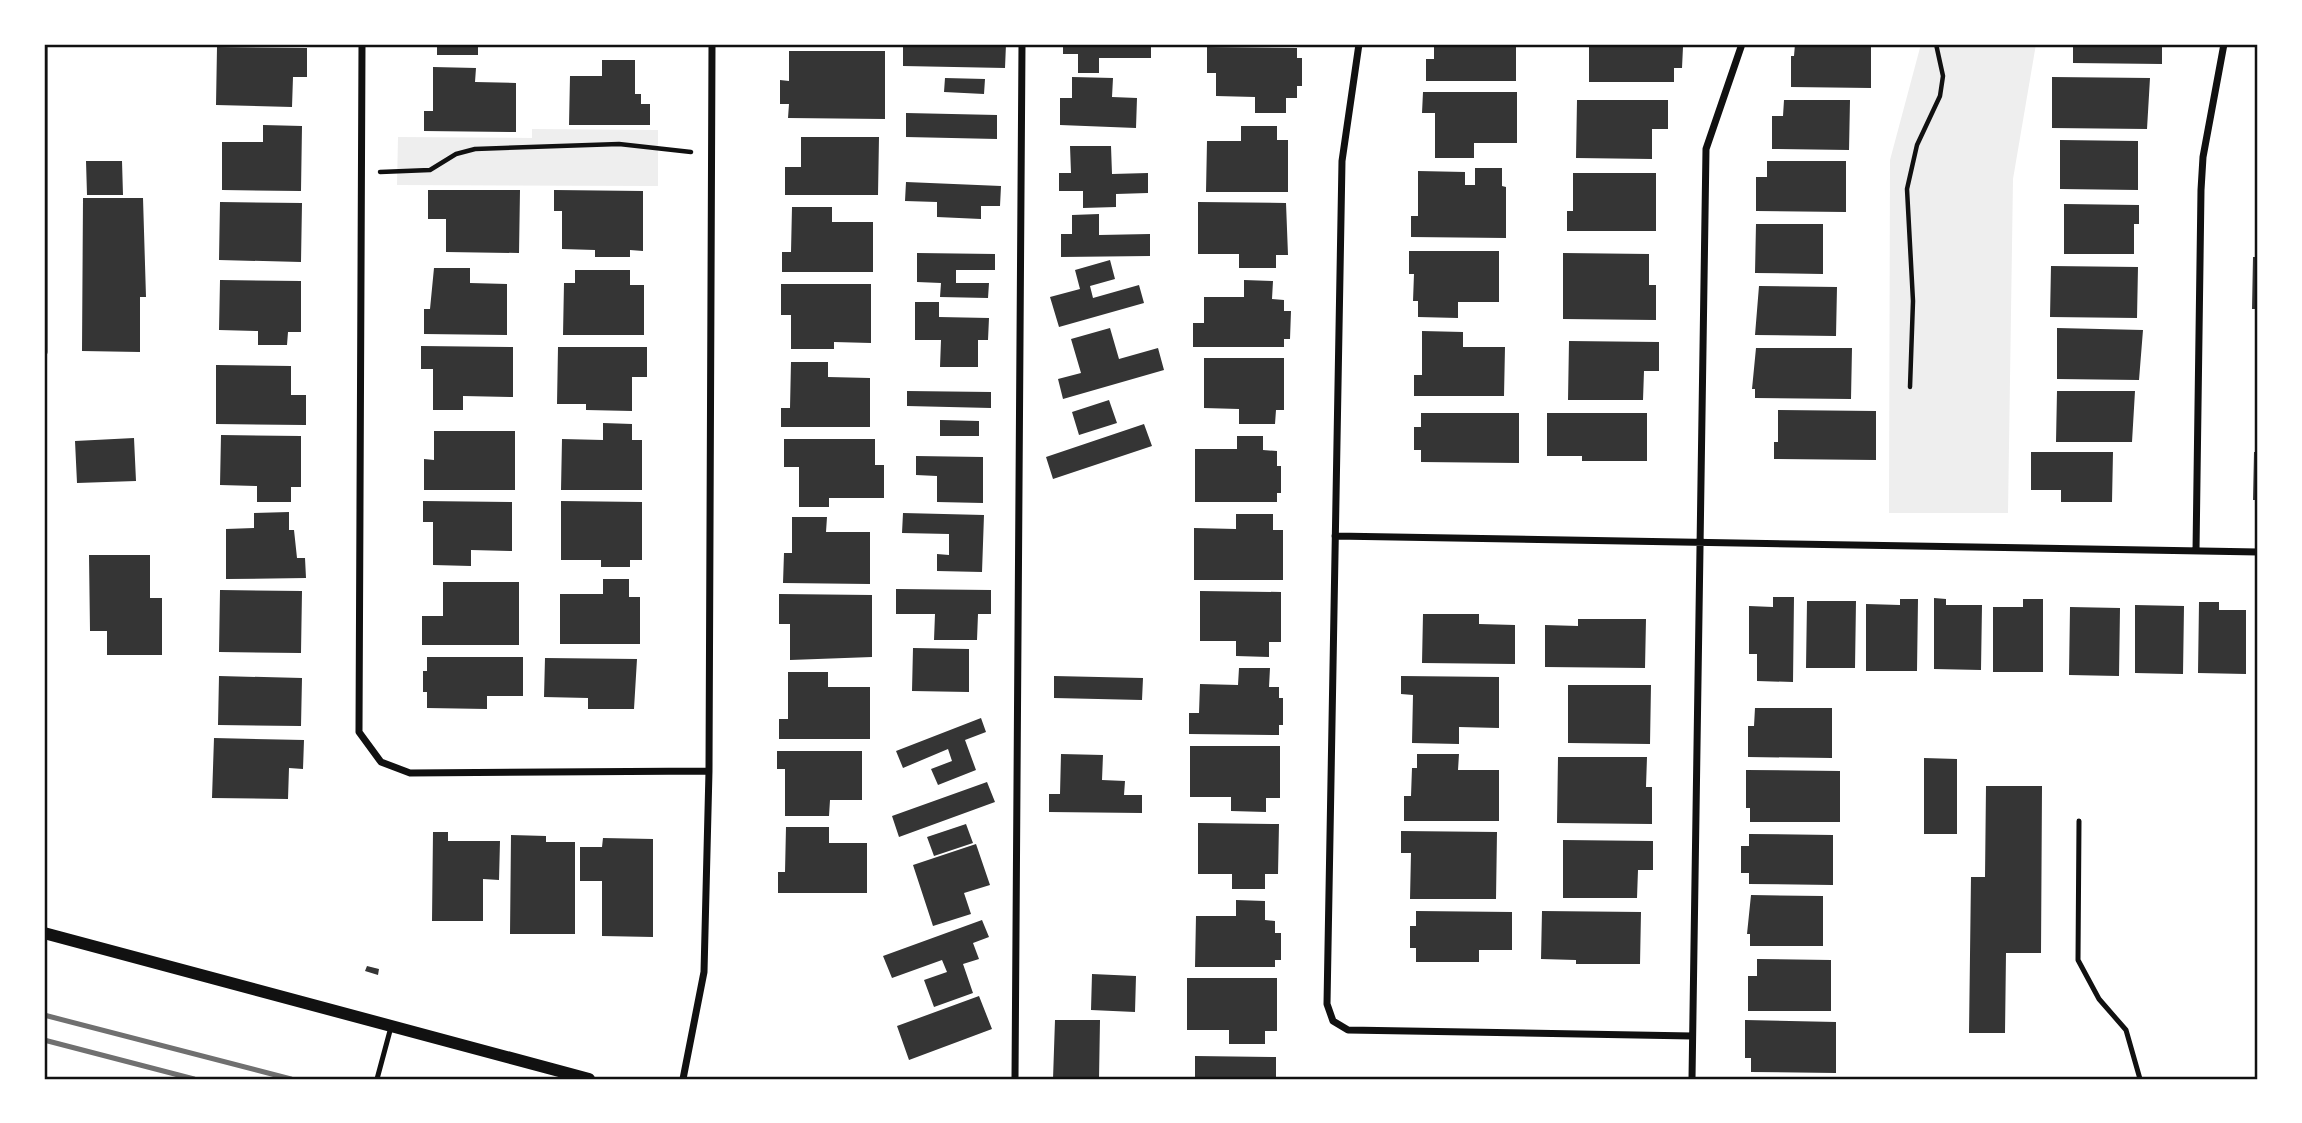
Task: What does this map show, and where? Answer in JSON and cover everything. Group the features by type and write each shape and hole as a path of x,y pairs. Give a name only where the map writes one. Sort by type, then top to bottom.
{"street":[{"path":"44,44 44,352"},
{"path":"362,44 359,732 381,762 410,773 709,771"},
{"path":"682,1079 704,972 709,771 712,44"},
{"path":"1015,1079 1022,44"},
{"path":"1359,44 1342,161 1327,1004 1333,1021 1348,1030 1692,1036"},
{"path":"1692,1079 1706,149 1742,44"},
{"path":"2196,551 2202,179 2224,44"},
{"path":"1335,536 2258,552"},
{"path":"44,933 589,1079"}],"lane":[{"path":"2079,821 2078,960 2099,999 2126,1030 2140,1079"},
{"path":"377,1079 391,1027"}],"path":[{"path":"1910,387 1913,301 1907,189 1917,145 1940,96 1943,76 1936,44"},
{"path":"362,172 430,170 456,154 475,149 619,144 713,155"}],"shaded area":[{"path":"1921,44 2036,44 2013,179 2008,513 1889,513 1890,160"},
{"path":"532,129 658,130 658,186 397,185 398,137 532,138"}],"building":[{"path":"437,44 517,44 517,47 478,47 478,55 437,55"},
{"path":"903,44 1006,44 1005,68 903,66"},
{"path":"1063,44 1151,44 1151,58 1099,58 1099,73 1078,73 1078,54 1063,54"},
{"path":"1434,44 1516,44 1516,81 1426,81 1426,59 1434,59"},
{"path":"1589,44 1675,44 1675,47 1683,47 1682,68 1674,68 1674,82 1589,82"},
{"path":"1795,44 1871,44 1871,88 1791,87 1791,56 1794,56"},
{"path":"2073,44 2162,44 2162,64 2073,63"},
{"path":"217,47 307,48 307,77 293,77 292,107 216,105"},
{"path":"1207,47 1297,48 1297,58 1302,58 1302,86 1297,86 1297,98 1286,98 1286,113 1255,113 1255,97 1216,96 1216,73 1207,73"},
{"path":"789,51 885,51 885,119 788,118 789,104 780,104 780,80 789,81"},
{"path":"602,60 635,60 635,94 641,94 641,104 650,104 650,125 569,125 570,76 602,76"},
{"path":"433,67 476,68 475,82 516,83 516,132 424,131 424,111 433,111"},
{"path":"1072,77 1113,78 1112,97 1137,98 1136,128 1060,125 1060,98 1072,98"},
{"path":"2052,77 2150,78 2147,129 2052,128"},
{"path":"945,78 985,79 984,94 944,92"},
{"path":"1423,92 1517,92 1517,143 1474,143 1474,158 1435,158 1435,113 1422,113"},
{"path":"1577,100 1668,100 1668,129 1652,129 1652,159 1576,158"},
{"path":"1784,100 1850,100 1849,150 1772,149 1772,116 1783,116"},
{"path":"906,113 997,115 997,139 906,137"},
{"path":"263,125 302,126 301,191 222,190 222,142 263,142"},
{"path":"1241,126 1277,126 1277,140 1288,140 1288,192 1206,192 1207,141 1241,141"},
{"path":"801,137 879,137 878,195 785,195 785,167 801,167"},
{"path":"2060,140 2138,141 2138,190 2060,189"},
{"path":"1070,146 1111,146 1112,174 1148,173 1148,193 1116,194 1116,207 1083,208 1083,191 1059,191 1059,173 1071,173"},
{"path":"86,161 122,161 123,195 87,195"},
{"path":"1767,161 1846,161 1846,212 1756,211 1756,177 1767,177"},
{"path":"1475,168 1502,168 1502,186 1506,187 1506,238 1411,237 1411,216 1418,216 1418,171 1465,172 1465,185 1475,185"},
{"path":"1573,173 1656,173 1656,231 1567,231 1567,211 1573,211"},
{"path":"906,182 1001,186 1000,206 981,206 981,219 937,217 937,202 905,201"},
{"path":"428,190 520,190 519,253 446,252 446,219 428,219"},
{"path":"554,190 643,191 643,251 630,250 630,257 595,257 595,250 562,249 562,211 554,211"},
{"path":"83,198 143,198 146,297 140,297 140,352 82,351"},
{"path":"220,202 302,203 301,262 219,260"},
{"path":"1198,202 1286,203 1288,255 1276,255 1276,268 1239,268 1239,254 1198,254"},
{"path":"2064,204 2139,205 2139,224 2134,224 2134,254 2064,254"},
{"path":"792,207 832,207 832,222 873,222 873,272 782,272 782,252 791,252"},
{"path":"1099,214 1099,235 1150,234 1150,256 1061,257 1061,234 1072,234 1072,215"},
{"path":"1756,224 1823,224 1823,274 1755,273"},
{"path":"1409,251 1499,251 1499,302 1458,302 1458,318 1418,317 1418,301 1413,301 1414,274 1409,274"},
{"path":"917,253 995,254 995,270 956,270 956,283 989,283 988,298 940,297 941,283 917,282"},
{"path":"1563,253 1649,254 1649,285 1656,285 1656,320 1563,319"},
{"path":"2253,257 2258,257 2258,309 2252,309"},
{"path":"1110,260 1115,279 1090,286 1093,298 1139,285 1144,303 1059,327 1050,297 1080,289 1075,270"},
{"path":"2051,266 2138,267 2137,318 2050,317"},
{"path":"434,268 470,268 470,283 507,284 507,335 424,334 424,309 430,309"},
{"path":"575,270 630,270 630,285 644,285 644,335 563,335 564,283 575,283"},
{"path":"220,280 301,281 301,332 288,332 287,345 258,345 258,331 219,330"},
{"path":"1244,280 1273,281 1272,299 1284,300 1284,311 1291,311 1290,339 1284,339 1284,347 1193,347 1193,323 1204,323 1204,297 1244,297"},
{"path":"781,284 871,284 871,343 834,342 834,349 791,349 791,315 781,315"},
{"path":"1759,286 1837,287 1836,336 1755,335"},
{"path":"915,302 939,302 939,317 989,318 988,340 978,340 978,367 940,367 941,340 915,340"},
{"path":"1110,328 1119,359 1158,348 1164,370 1063,399 1058,379 1081,373 1071,339"},
{"path":"2057,328 2143,330 2139,380 2057,379"},
{"path":"1422,331 1463,332 1463,347 1505,347 1504,396 1414,396 1414,375 1422,375"},
{"path":"1569,341 1659,342 1659,371 1644,371 1643,400 1568,400"},
{"path":"421,346 513,347 513,397 463,396 463,410 433,410 433,369 421,369"},
{"path":"558,347 647,347 647,377 632,377 632,411 586,410 586,404 557,404"},
{"path":"1756,348 1852,348 1851,399 1755,398 1755,389 1752,389"},
{"path":"1204,358 1284,358 1284,410 1276,410 1275,424 1239,424 1239,409 1204,408"},
{"path":"791,362 828,362 828,377 870,378 870,427 781,427 781,408 790,408"},
{"path":"216,365 291,366 291,395 306,395 306,425 216,424"},
{"path":"907,391 991,392 991,408 907,406"},
{"path":"2057,391 2135,391 2132,442 2056,442"},
{"path":"1109,400 1117,423 1079,435 1072,412"},
{"path":"1778,410 1876,411 1876,460 1774,459 1774,442 1778,442"},
{"path":"1421,413 1519,413 1519,463 1421,462 1421,450 1414,450 1414,427 1421,427"},
{"path":"1547,413 1647,413 1647,461 1582,461 1582,456 1547,456"},
{"path":"940,420 979,421 979,436 940,436"},
{"path":"603,423 632,424 632,440 642,440 642,490 561,490 562,439 603,440"},
{"path":"1144,424 1152,446 1053,479 1046,457"},
{"path":"434,431 515,431 515,490 424,490 424,459 434,460"},
{"path":"221,435 301,436 301,487 291,487 291,502 257,502 257,486 220,485"},
{"path":"1237,436 1263,436 1263,450 1277,451 1277,466 1281,466 1281,493 1277,493 1277,502 1195,502 1195,449 1237,449"},
{"path":"134,438 136,481 77,483 75,441"},
{"path":"784,439 875,439 875,465 884,465 884,498 829,498 829,507 799,507 799,467 784,467"},
{"path":"2031,452 2113,452 2112,502 2061,502 2061,490 2031,490"},
{"path":"2254,452 2258,452 2258,500 2253,500"},
{"path":"916,456 983,457 983,503 937,502 937,476 916,475"},
{"path":"423,501 512,502 512,551 471,550 471,566 433,565 433,522 423,522"},
{"path":"561,501 642,502 642,560 630,560 630,567 601,567 601,560 561,560"},
{"path":"289,512 289,530 294,530 297,558 305,558 306,578 226,579 226,529 254,528 254,513"},
{"path":"903,513 984,515 982,572 937,571 937,554 949,555 949,534 902,533"},
{"path":"1236,514 1273,514 1273,530 1283,530 1283,580 1194,580 1194,528 1236,529"},
{"path":"792,517 827,517 826,532 870,532 870,584 783,583 784,553 792,553"},
{"path":"89,555 150,555 150,598 162,598 162,655 107,655 107,631 90,631"},
{"path":"603,579 629,579 629,597 640,597 640,644 560,644 560,594 603,594"},
{"path":"443,582 519,582 519,645 422,645 422,616 443,616"},
{"path":"896,589 991,590 991,614 978,614 977,640 934,640 935,614 896,614"},
{"path":"220,590 302,591 301,653 219,652"},
{"path":"1200,591 1281,592 1281,642 1269,642 1269,657 1236,656 1236,641 1200,641"},
{"path":"779,594 872,595 872,657 790,660 790,624 779,624"},
{"path":"1773,597 1794,597 1793,682 1757,681 1757,654 1749,654 1749,606 1773,607"},
{"path":"1934,598 1946,599 1946,605 1982,605 1981,670 1934,669"},
{"path":"1900,599 1918,599 1917,671 1866,671 1866,604 1900,605"},
{"path":"2023,599 2043,599 2043,672 1993,672 1993,607 2023,607"},
{"path":"1807,601 1856,601 1855,668 1806,668"},
{"path":"2199,602 2219,602 2219,610 2246,610 2246,674 2198,673"},
{"path":"2135,605 2184,606 2183,674 2135,673"},
{"path":"2070,607 2120,608 2119,676 2069,675"},
{"path":"1423,614 1479,614 1479,624 1515,625 1515,664 1422,663"},
{"path":"1578,619 1646,619 1645,668 1545,667 1545,625 1578,626"},
{"path":"913,648 969,649 969,692 912,691"},
{"path":"427,657 523,657 523,696 487,696 487,709 427,708 427,692 423,692 423,671 427,671"},
{"path":"545,658 637,659 634,709 588,709 588,698 544,697"},
{"path":"1239,668 1270,668 1269,687 1279,687 1279,698 1283,698 1283,725 1279,725 1279,735 1189,734 1189,713 1199,713 1200,684 1238,685"},
{"path":"788,672 828,672 828,687 870,687 870,739 779,739 779,719 788,719"},
{"path":"219,676 302,678 301,726 218,725"},
{"path":"1054,676 1143,678 1142,700 1054,698"},
{"path":"1401,676 1499,677 1499,728 1459,727 1459,744 1412,743 1413,695 1401,694"},
{"path":"1568,685 1651,685 1650,744 1568,743"},
{"path":"1755,708 1832,708 1832,758 1748,757 1748,726 1754,726"},
{"path":"981,718 986,732 965,740 976,770 938,785 931,769 952,761 948,749 903,768 896,751"},
{"path":"214,738 304,740 303,769 289,768 288,799 212,798"},
{"path":"1190,746 1280,746 1280,798 1266,798 1266,812 1231,811 1231,797 1190,797"},
{"path":"777,751 862,751 862,800 830,800 829,816 785,816 785,769 777,769"},
{"path":"1061,754 1103,755 1102,780 1125,781 1124,795 1142,795 1142,813 1049,812 1049,794 1060,794"},
{"path":"1417,754 1459,754 1458,770 1499,770 1499,821 1404,821 1404,796 1411,796 1412,768 1417,768"},
{"path":"1558,757 1647,757 1646,787 1652,787 1652,824 1557,823"},
{"path":"1924,758 1957,759 1957,834 1924,834"},
{"path":"1746,770 1840,771 1840,822 1750,822 1750,808 1746,808"},
{"path":"987,782 995,802 899,837 892,816"},
{"path":"1986,786 2042,786 2041,953 2006,953 2005,1033 1969,1033 1971,877 1985,877"},
{"path":"1198,823 1279,824 1278,874 1265,874 1265,889 1232,889 1232,874 1198,874"},
{"path":"966,824 973,843 934,856 927,837"},
{"path":"786,827 829,827 829,843 867,843 867,893 778,893 778,872 785,872"},
{"path":"1401,831 1497,832 1496,899 1410,899 1411,853 1401,853"},
{"path":"433,832 448,832 448,841 500,841 499,880 483,879 483,921 432,921"},
{"path":"1749,834 1833,835 1833,885 1749,884 1749,873 1741,873 1741,846 1749,846"},
{"path":"511,835 546,836 546,842 575,842 575,934 510,934"},
{"path":"603,838 653,839 653,937 602,936 602,881 580,881 580,847 602,847"},
{"path":"1563,840 1653,841 1653,870 1638,870 1637,898 1563,898"},
{"path":"976,844 990,885 964,893 971,914 933,926 913,865"},
{"path":"1751,895 1823,896 1823,946 1750,946 1750,934 1747,934"},
{"path":"1236,900 1265,901 1265,920 1275,921 1275,933 1281,933 1281,960 1275,960 1275,967 1195,967 1196,916 1236,916"},
{"path":"1416,911 1512,912 1512,950 1479,950 1479,962 1416,962 1416,948 1410,948 1410,926 1416,926"},
{"path":"1542,911 1641,912 1640,964 1576,964 1576,960 1541,959"},
{"path":"982,920 989,937 973,943 979,959 963,964 973,993 934,1007 924,980 947,972 942,960 892,978 883,956"},
{"path":"1757,959 1831,960 1831,1011 1748,1011 1748,976 1757,976"},
{"path":"367,966 379,969 378,975 365,971"},
{"path":"1092,974 1136,976 1135,1012 1091,1010"},
{"path":"1187,978 1277,978 1277,1031 1265,1031 1265,1044 1229,1044 1229,1030 1187,1030"},
{"path":"979,996 992,1029 909,1060 897,1026"},
{"path":"1055,1020 1100,1020 1099,1079 1053,1079"},
{"path":"1745,1020 1836,1022 1836,1073 1751,1072 1751,1058 1745,1058"},
{"path":"1195,1056 1276,1057 1276,1079 1195,1079"}],"railway":[{"path":"44,1015 291,1079"},
{"path":"44,1040 194,1079"}]}
